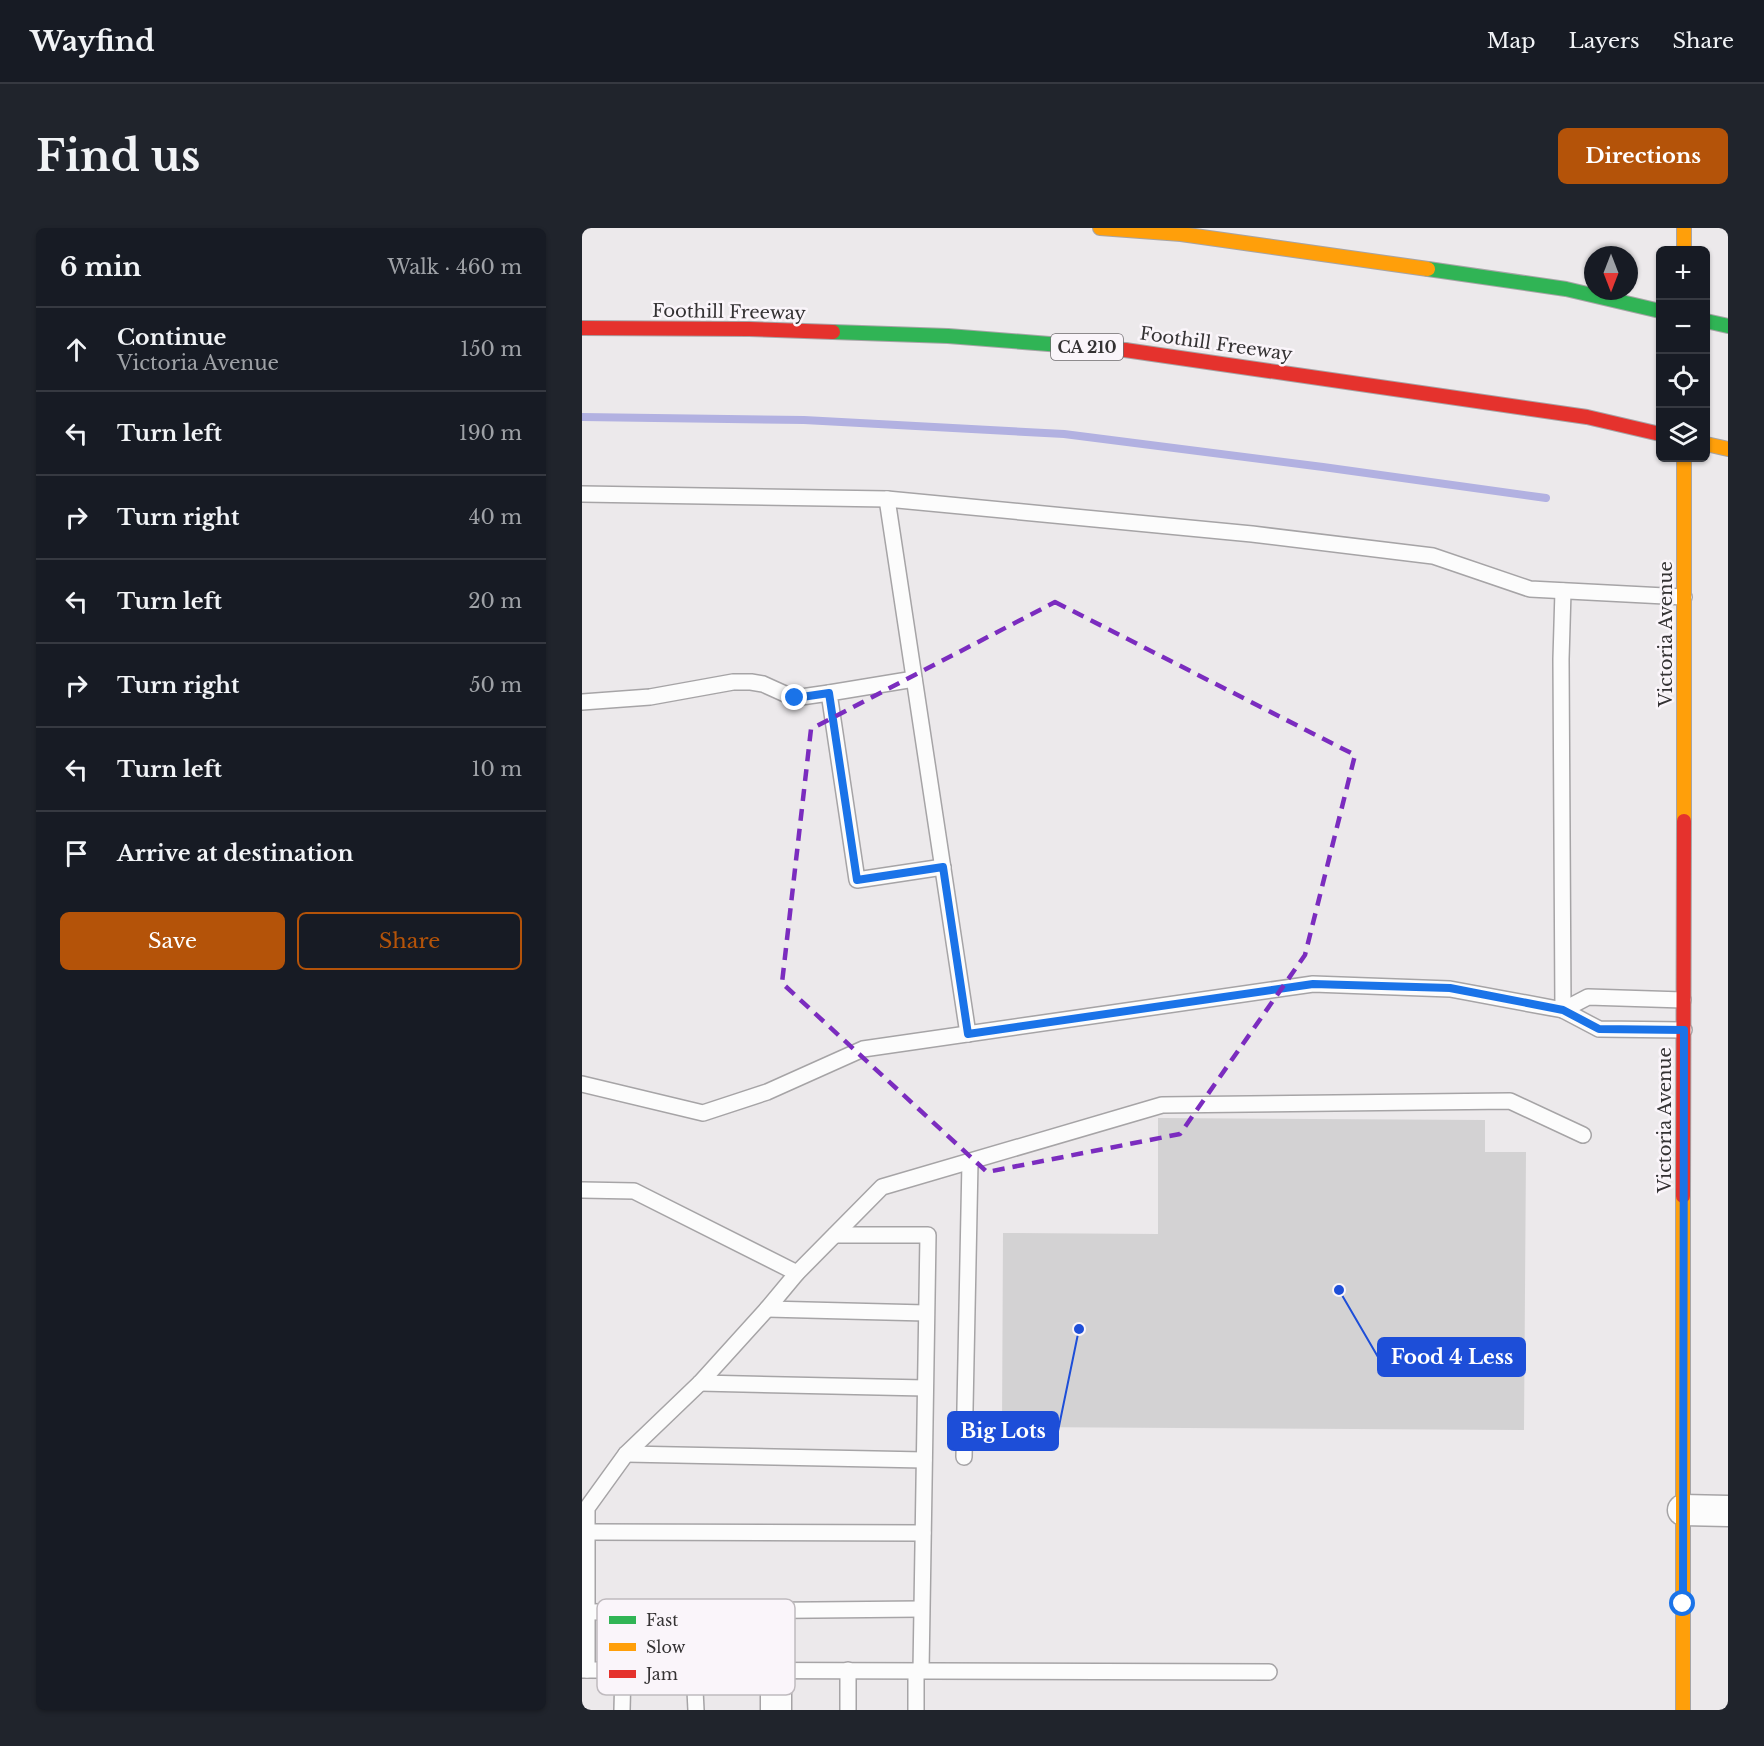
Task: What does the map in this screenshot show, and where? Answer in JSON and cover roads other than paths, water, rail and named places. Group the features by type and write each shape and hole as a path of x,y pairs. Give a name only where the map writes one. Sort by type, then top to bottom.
{"main road":[{"path":"1100,228 1181,234 1566,289 1656,310"},
{"path":"1684,228 1684,246"},
{"path":"1710,322 1728,326"},
{"name":"Foothill Freeway","path":"582,328 749,329 948,336 1146,352 1587,417 1656,433"},
{"path":"1710,445 1728,449"},
{"name":"Victoria Avenue","path":"1683,1710 1684,462"}],"street":[{"path":"1683,1510 1728,1511"}],"lane":[{"path":"582,494 887,499 1252,534 1433,556 1530,589 1684,597"},
{"path":"887,499 968,1034"},
{"path":"1563,591 1561,659 1563,1010"},
{"path":"582,702 650,697 733,682 752,681 795,698 914,679"},
{"path":"829,693 857,880 943,867"},
{"path":"582,1084 704,1113 767,1092 863,1049 1313,984 1450,988 1563,1010 1599,1029 1684,1030"},
{"path":"1563,1010 1588,997 1683,1000"},
{"path":"585,1670 587,1508 626,1454 700,1383 797,1273 882,1187 1162,1105 1510,1101 1583,1135"},
{"path":"964,1457 970,1162"},
{"path":"582,1190 634,1191 797,1273"},
{"path":"835,1235 928,1234 923,1533 916,1710"},
{"path":"767,1309 926,1312"},
{"path":"700,1383 925,1388"},
{"path":"626,1454 924,1460"},
{"path":"588,1532 923,1533"},
{"path":"795,1611 921,1610"},
{"path":"587,1612 597,1612"},
{"path":"795,1670 1269,1672"},
{"path":"848,1670 848,1710"},
{"path":"622,1695 622,1710"},
{"path":"695,1695 696,1710"}],"waterway":[{"path":"582,417 804,420 1064,434 1546,498"}],"place":[{"name":"Food 4 Less","path":"1339,1290"},
{"name":"Big Lots","path":"1079,1329"}]}
